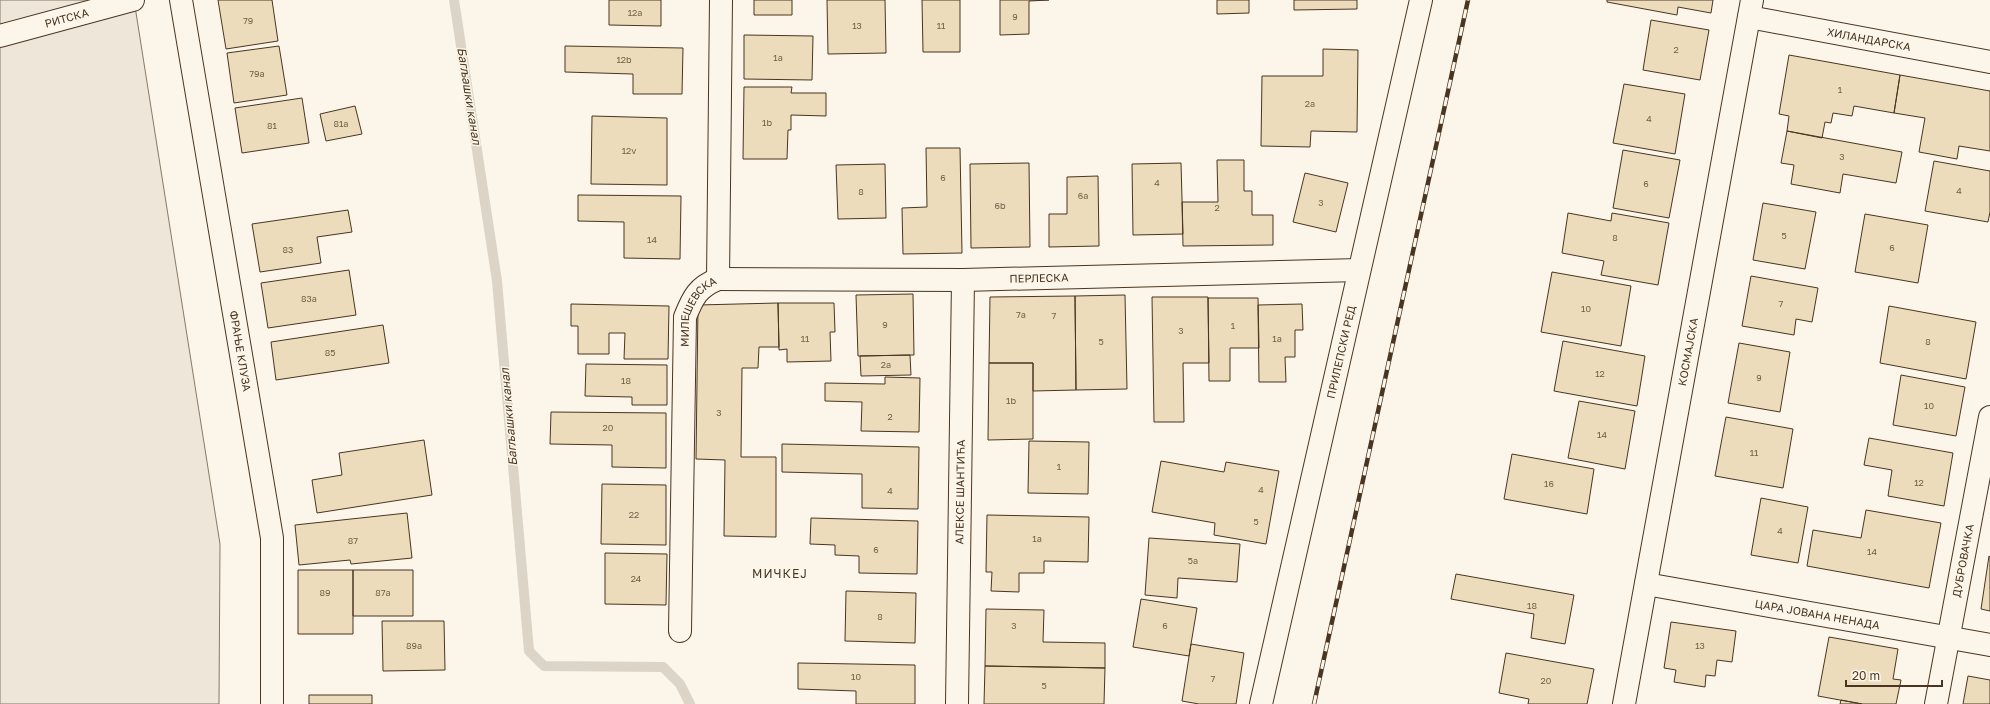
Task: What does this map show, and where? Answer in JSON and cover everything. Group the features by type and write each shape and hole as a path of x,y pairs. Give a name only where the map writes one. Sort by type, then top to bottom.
{"street":[{"name":"РИТСКА","path":"0,36 133,0"},
{"name":"ФРАЊЕ КЛУЗА","path":"180,0 272,538 272,704"},
{"name":"МИЛЕШЕВСКА","path":"680,631 685,317 692,299 705,285 718,279 721,0"},
{"name":"ПРИЛЕПСКИ РЕД","path":"1261,704 1421,0"},
{"name":"ХИЛАНДАРСКА","path":"1750,9 1990,62"},
{"name":"КОСМАЈСКА","path":"1624,704 1750,9"},
{"name":"ПЕРЛЕСКА","path":"718,279 963,280 1359,270"},
{"name":"АЛЕКСЕ ШАНТИЋА","path":"957,704 963,280"},
{"name":"ДУБРОВАЧКА","path":"1936,704 1990,417"},
{"name":"ЦАРА ЈОВАНА НЕНАДА","path":"1646,584 1990,645"}],"shaded area":[{"path":"0,0 134,0 220,544 219,704 0,704"}],"building":[{"path":"218,0 272,0 278,41 226,49"},
{"path":"609,0 661,0 661,26 609,25"},
{"path":"754,0 792,0 792,15 754,15"},
{"path":"827,0 885,0 886,53 828,54"},
{"path":"922,0 960,0 960,52 923,52"},
{"path":"1000,0 1049,0 1029,1 1029,34 1000,35"},
{"path":"1217,0 1249,0 1249,13 1217,14"},
{"path":"1294,0 1357,0 1357,9 1294,10"},
{"path":"1607,0 1713,0 1711,13 1678,7 1677,15 1607,2"},
{"path":"1651,20 1709,30 1700,80 1643,70"},
{"path":"744,35 813,36 812,80 744,79"},
{"path":"279,46 287,95 234,103 227,53"},
{"path":"565,46 683,48 682,94 633,94 633,74 565,72"},
{"path":"1323,49 1358,50 1357,132 1311,131 1310,147 1261,146 1262,76 1323,76"},
{"path":"1789,55 1900,75 1894,113 1854,106 1852,116 1833,113 1831,123 1825,122 1822,138 1787,131 1789,116 1779,114"},
{"path":"1900,75 1990,91 1990,151 1959,146 1957,159 1919,152 1925,118 1894,113"},
{"path":"1624,84 1685,94 1675,154 1613,143"},
{"path":"744,87 792,87 791,93 826,93 826,116 791,115 791,130 788,130 787,159 743,159"},
{"path":"302,98 309,143 242,153 235,108"},
{"path":"355,106 362,134 326,141 320,114"},
{"path":"592,116 667,118 667,185 591,184"},
{"path":"1787,131 1902,152 1896,183 1843,174 1840,193 1791,184 1794,165 1781,163"},
{"path":"926,148 960,148 962,253 903,254 902,208 927,207"},
{"path":"1623,150 1680,160 1669,218 1613,208"},
{"path":"1217,160 1244,160 1244,191 1252,191 1252,215 1273,215 1273,245 1183,246 1182,202 1218,202"},
{"path":"1934,161 1990,171 1990,212 1988,222 1925,211"},
{"path":"1029,163 1030,247 971,248 970,164"},
{"path":"1181,163 1183,234 1133,235 1132,164"},
{"path":"885,164 886,218 838,219 836,165"},
{"path":"1305,173 1348,183 1336,232 1293,222"},
{"path":"1098,176 1099,246 1049,247 1049,214 1067,214 1067,177"},
{"path":"578,195 681,196 680,259 624,258 624,222 578,221"},
{"path":"1763,203 1816,212 1805,269 1753,260"},
{"path":"348,210 352,232 317,237 321,263 260,272 252,224"},
{"path":"1568,213 1611,221 1612,213 1669,223 1658,285 1601,275 1604,261 1562,253"},
{"path":"1865,214 1928,225 1918,283 1855,272"},
{"path":"349,270 356,315 268,328 261,283"},
{"path":"1552,272 1631,286 1621,346 1541,332"},
{"path":"1751,276 1818,288 1812,322 1796,319 1794,335 1742,326"},
{"path":"913,294 914,355 858,356 856,295"},
{"path":"1125,295 1127,389 1076,390 1075,296"},
{"path":"1075,296 1076,390 1033,391 1033,363 989,363 990,297"},
{"path":"1152,297 1208,297 1209,363 1183,363 1184,422 1154,422"},
{"path":"1208,298 1258,298 1259,348 1230,348 1230,381 1209,381"},
{"path":"778,303 779,347 759,347 758,368 742,368 741,457 776,457 776,537 724,536 725,460 696,459 698,305"},
{"path":"778,303 834,303 835,332 830,332 831,361 787,362 787,349 779,350"},
{"path":"571,304 669,306 668,359 624,359 625,333 609,333 609,354 578,354 578,326 571,326"},
{"path":"1302,304 1303,330 1295,330 1295,357 1285,357 1286,382 1259,382 1258,305"},
{"path":"1889,306 1976,322 1966,379 1880,363"},
{"path":"383,325 389,363 276,380 271,342"},
{"path":"1563,341 1645,356 1637,406 1554,391"},
{"path":"1739,343 1790,352 1780,412 1728,403"},
{"path":"910,355 911,375 861,376 860,356"},
{"path":"989,363 1033,363 1033,439 988,440"},
{"path":"586,364 667,365 667,405 632,405 632,397 585,396"},
{"path":"1901,375 1965,387 1956,436 1893,425"},
{"path":"885,377 920,378 919,432 861,431 862,402 825,401 825,383 885,384"},
{"path":"1579,401 1635,411 1625,469 1568,458"},
{"path":"551,412 666,413 666,468 612,467 612,445 550,444"},
{"path":"1726,417 1793,429 1783,488 1715,476"},
{"path":"1869,438 1953,453 1944,506 1888,496 1892,470 1864,465"},
{"path":"424,440 432,495 317,513 312,480 342,475 339,453"},
{"path":"1029,441 1089,442 1088,494 1028,493"},
{"path":"782,444 919,447 918,509 862,508 862,474 782,472"},
{"path":"1512,454 1594,469 1587,514 1504,499"},
{"path":"1161,461 1224,472 1226,462 1279,471 1266,544 1214,535 1215,523 1152,512"},
{"path":"602,484 666,485 666,545 601,544"},
{"path":"1761,498 1808,507 1798,563 1751,555"},
{"path":"1866,510 1941,523 1929,588 1807,566 1813,530 1861,538"},
{"path":"407,513 412,558 351,564 350,560 299,565 295,525"},
{"path":"987,515 1089,517 1088,562 1044,561 1044,573 1019,573 1019,592 991,591 992,572 986,572"},
{"path":"811,518 918,521 917,574 859,573 859,556 835,555 835,545 810,544"},
{"path":"1149,538 1240,544 1237,582 1178,578 1177,598 1145,595"},
{"path":"605,553 667,554 666,605 605,604"},
{"path":"1989,556 1990,557 1990,611 1981,609"},
{"path":"298,570 353,570 353,634 298,634"},
{"path":"353,570 413,570 413,616 353,616"},
{"path":"1456,574 1574,595 1565,644 1531,638 1534,614 1451,599"},
{"path":"846,591 916,593 915,643 845,641"},
{"path":"1141,599 1197,608 1189,656 1133,647"},
{"path":"986,609 1044,610 1043,642 1105,643 1105,668 985,666"},
{"path":"382,621 444,621 445,670 383,671"},
{"path":"1671,622 1736,631 1732,662 1717,660 1715,676 1706,675 1705,687 1674,682 1676,670 1664,668"},
{"path":"1829,637 1898,649 1893,679 1901,680 1896,704 1862,704 1818,696"},
{"path":"1191,644 1244,653 1236,704 1199,704 1182,701"},
{"path":"1506,653 1594,669 1587,704 1528,704 1529,699 1499,693"},
{"path":"798,663 915,665 915,704 856,704 856,691 798,689"},
{"path":"985,666 1105,668 1104,704 984,704"},
{"path":"1968,676 1990,680 1990,704 1963,704"},
{"path":"309,695 372,695 372,704 309,704"},
{"path":"1841,700 1862,704 1840,704"}],"waterway":[{"name":"Багљашки канал","path":"454,0 497,281 529,651 544,666 663,667 680,684 690,704"}],"railway":[{"path":"1314,704 1468,0"}],"district":[{"name":"МИЧКЕЈ","path":"780,574"}]}
